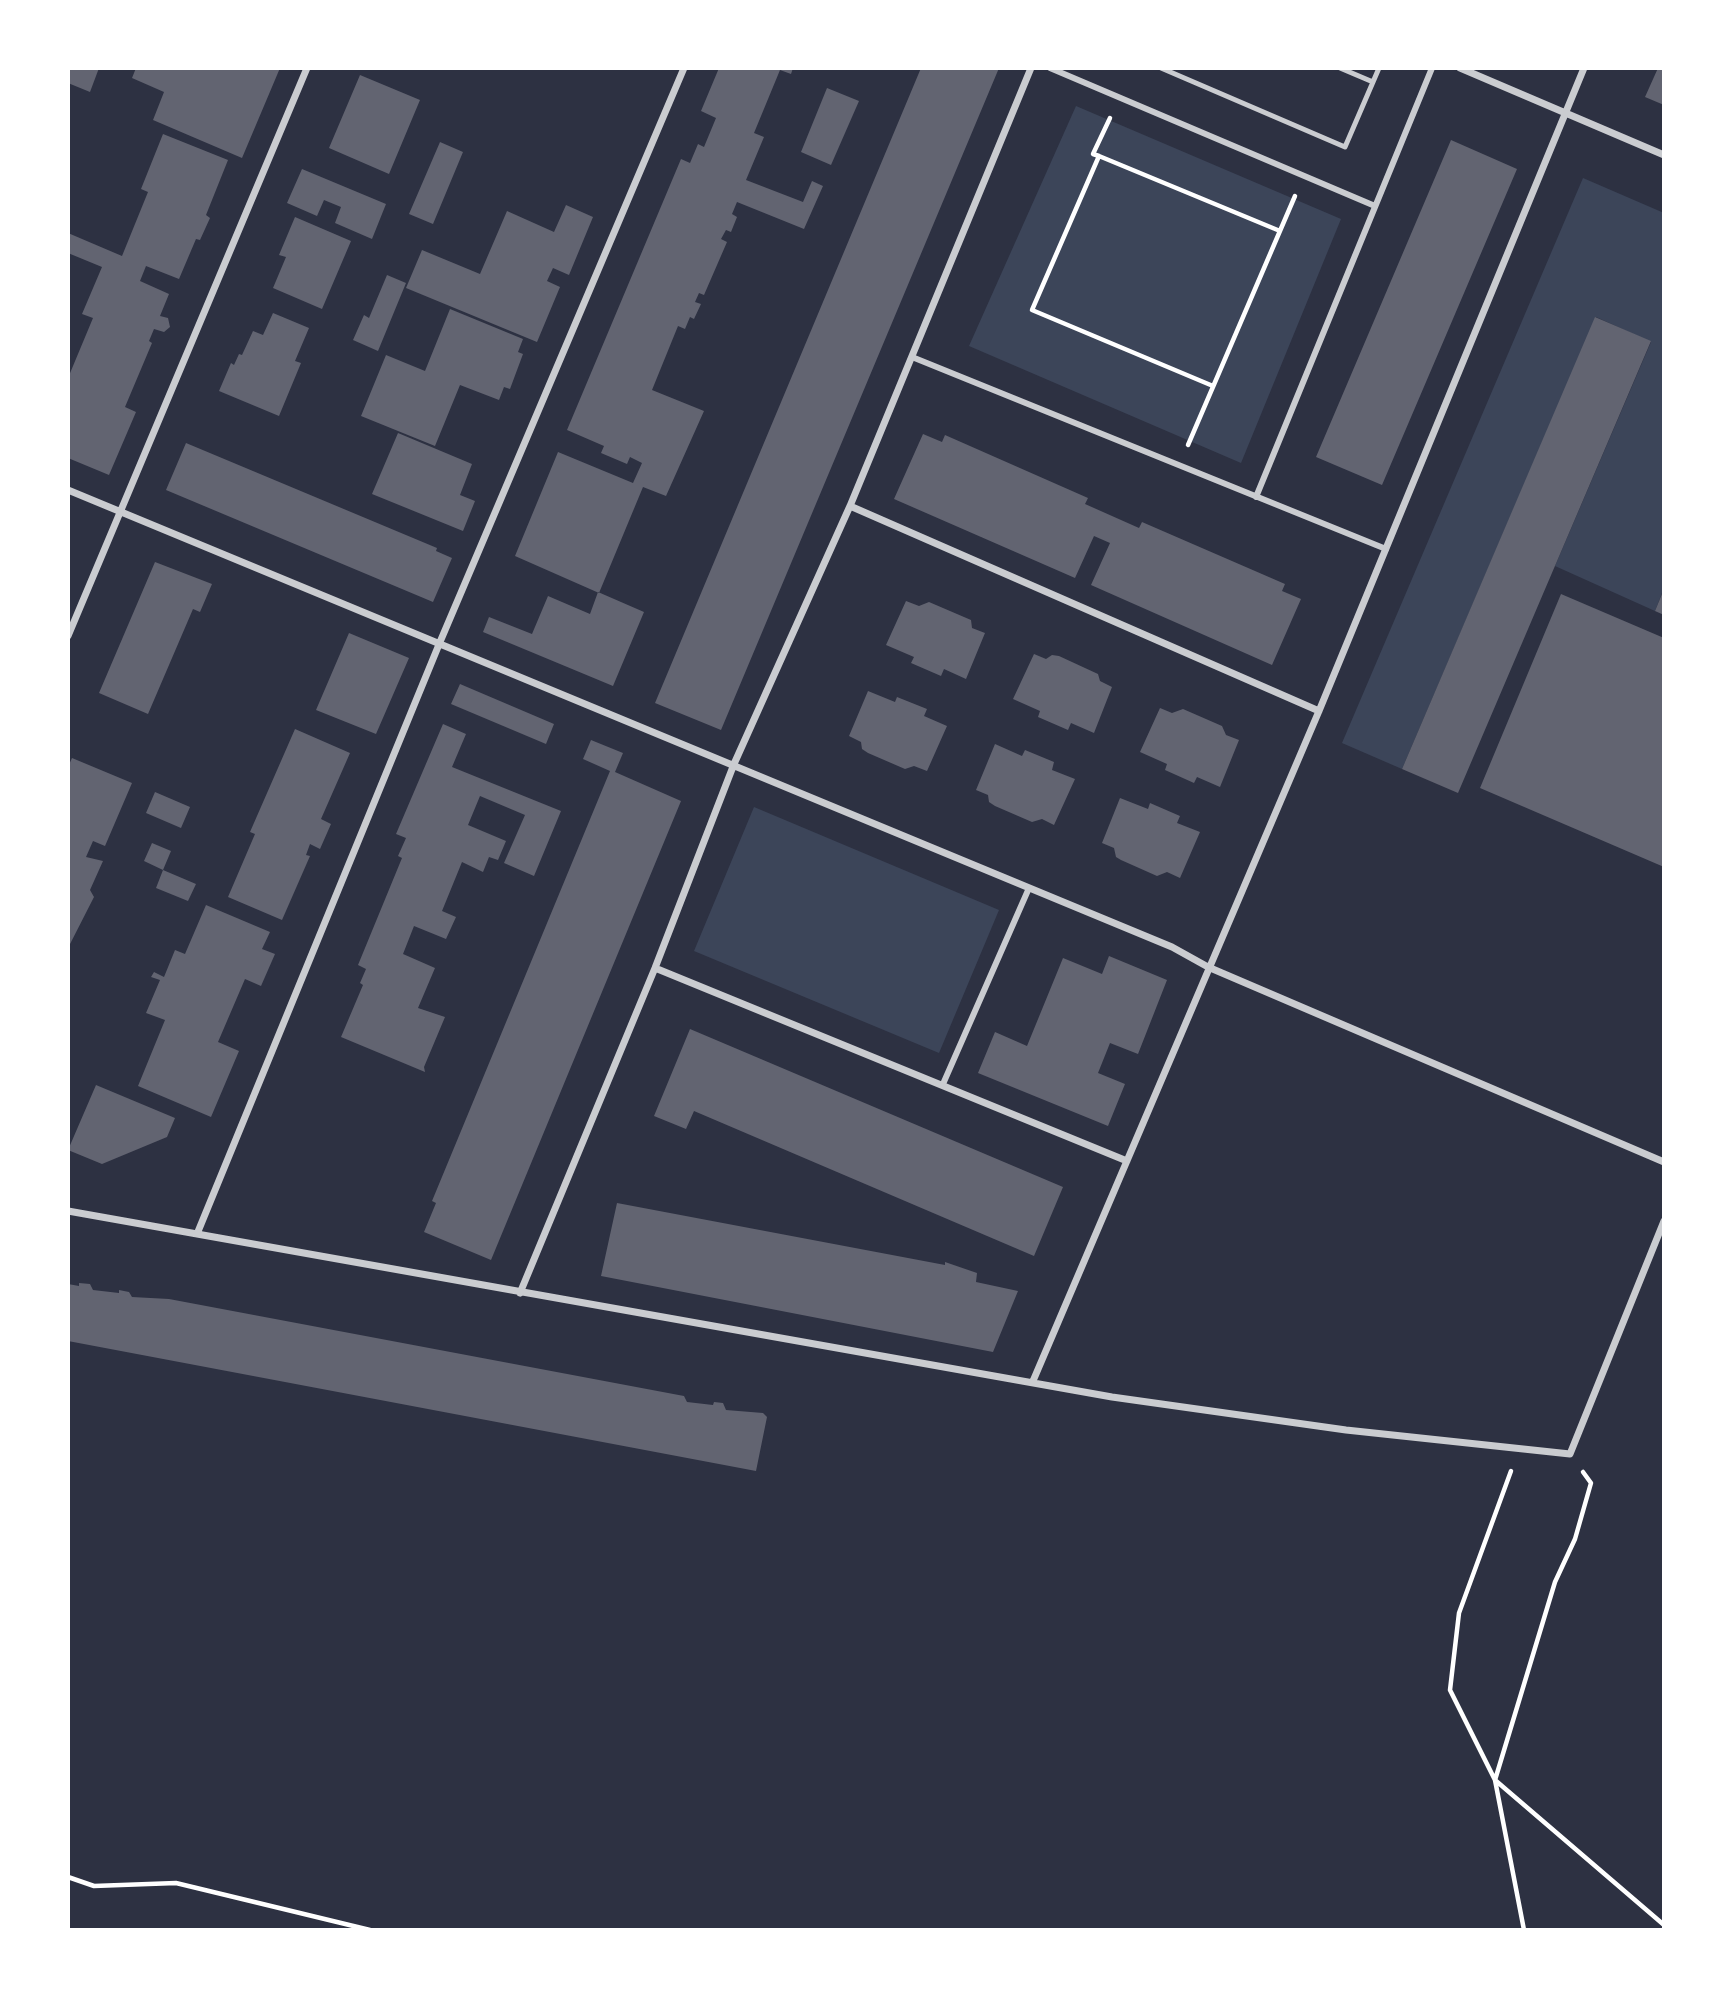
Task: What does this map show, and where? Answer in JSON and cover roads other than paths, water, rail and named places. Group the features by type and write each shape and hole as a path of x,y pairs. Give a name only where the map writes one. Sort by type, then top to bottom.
{"street":[{"path":"68,636 307,68"},
{"path":"197,1234 440,642 684,68"},
{"path":"520,1293 655,968 734,764 850,506 1031,68"},
{"path":"1050,68 1375,206"},
{"path":"1256,496 1432,68"},
{"path":"1460,68 1664,155"},
{"path":"1033,1381 1319,711 1584,68"},
{"path":"912,357 1386,549"},
{"path":"68,490 1172,947 1208,967 1664,1161"},
{"path":"850,506 1319,711"},
{"path":"943,1084 1029,888"},
{"path":"655,968 1127,1161"},
{"path":"68,1211 1112,1397 1346,1430 1570,1454 1664,1221"}],"lane":[{"path":"1161,68 1345,147 1379,68"},
{"path":"1340,68 1373,82"}]}
